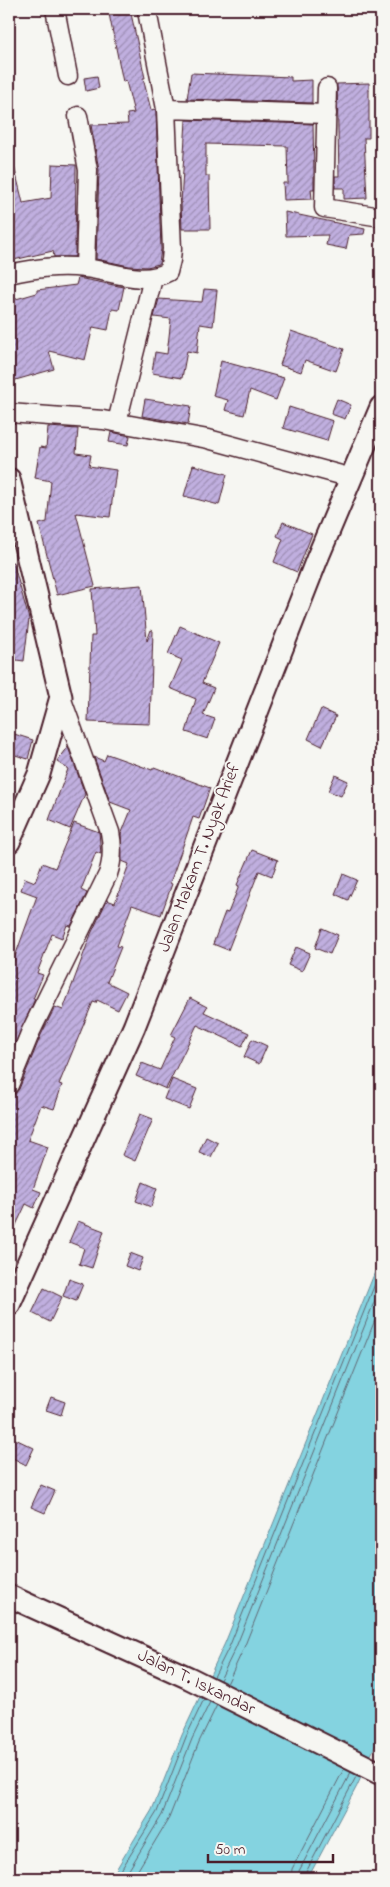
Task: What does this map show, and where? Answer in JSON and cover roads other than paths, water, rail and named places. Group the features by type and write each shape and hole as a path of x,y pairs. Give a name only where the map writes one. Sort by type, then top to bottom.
{"street":[{"path":"55,9 68,76"},
{"path":"9,274 43,267 85,268 129,277 153,278 168,272 171,260 166,109 147,11"},
{"path":"327,88 324,208 381,217"},
{"path":"166,109 327,114"},
{"path":"78,116 88,170 85,268"},
{"path":"117,422 153,278"},
{"name":"Jalan Makam T. Nyak Arief","path":"9,1306 134,1026 316,559 381,407"},
{"path":"9,414 117,422 208,439 352,478"},
{"path":"9,479 61,697 110,832 113,846 108,874 31,1031 9,1085"},
{"path":"9,842 39,774 61,697"},
{"name":"Jalan T. Iskandar","path":"9,1596 189,1678 381,1774"}],"water":[{"path":"381,1257 381,1733 357,1786 308,1878 111,1878 152,1810 182,1735 225,1643"}]}
